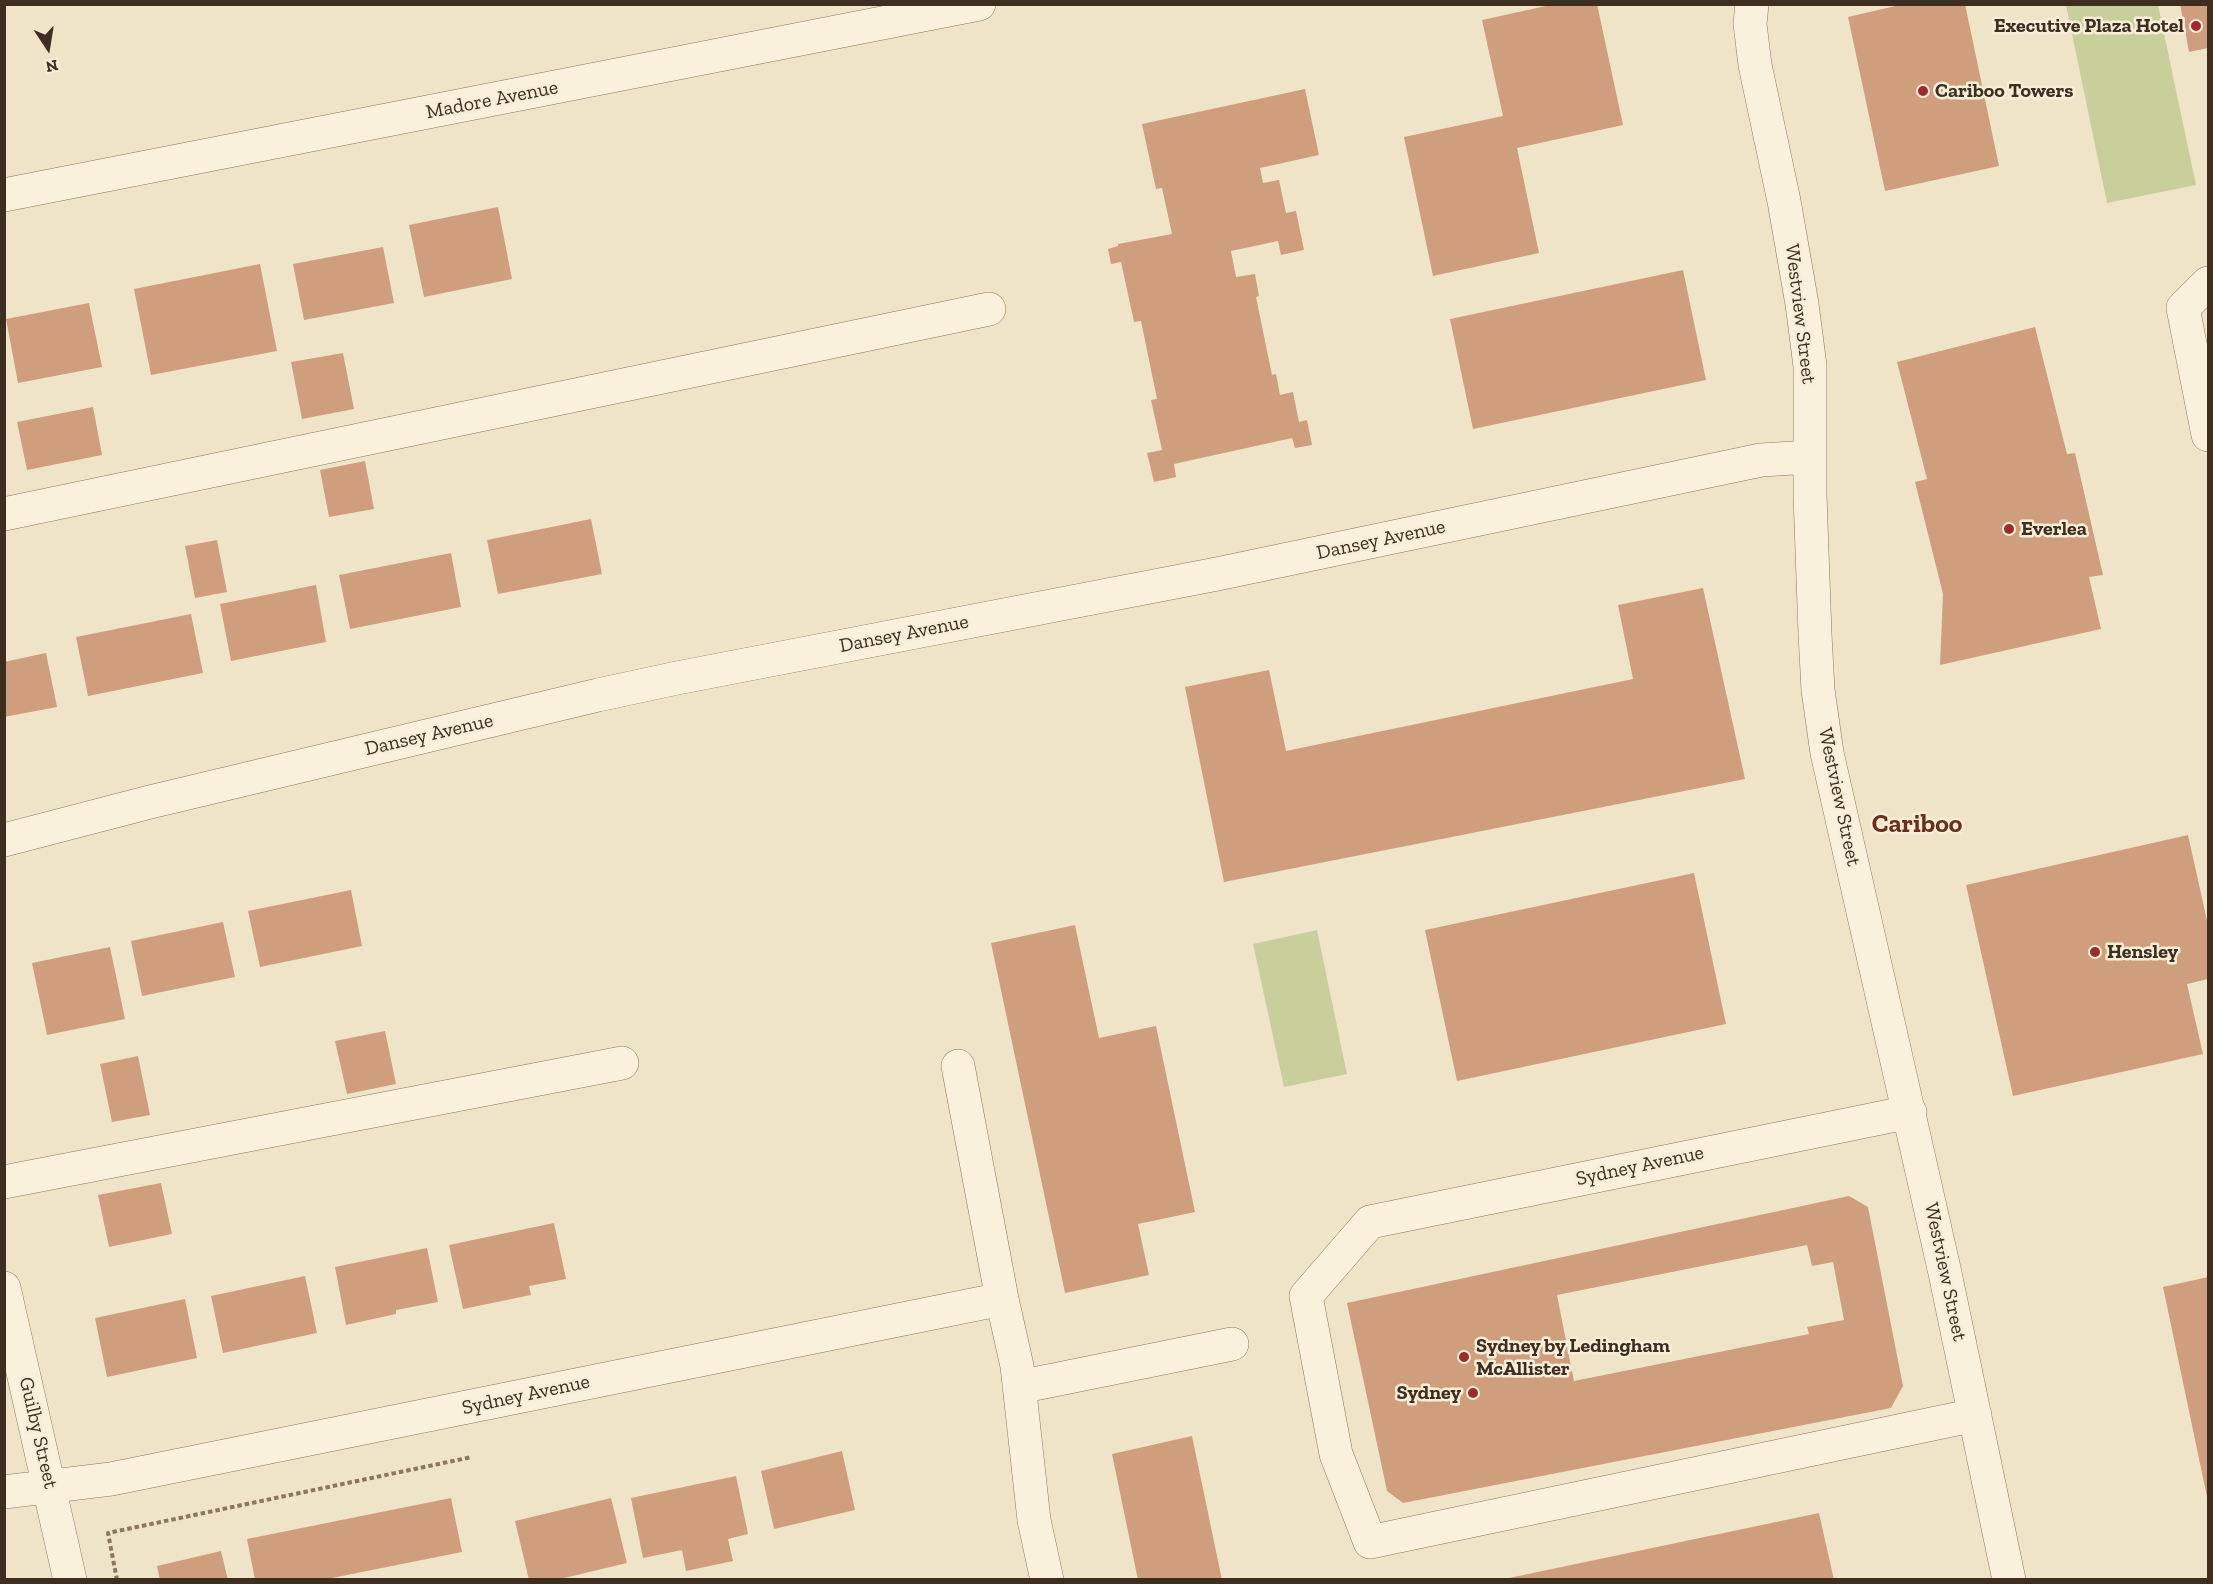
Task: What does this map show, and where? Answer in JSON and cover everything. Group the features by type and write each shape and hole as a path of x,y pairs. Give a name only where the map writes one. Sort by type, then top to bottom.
{"street":[{"name":"Madore Avenue","path":"4,195 979,4"},
{"name":"Westview Street","path":"1752,4 1750,24 1755,65 1784,201 1810,366 1815,634 1818,690 1826,744 1910,1112 2009,1580"},
{"path":"2208,283 2183,308 2208,435"},
{"path":"4,514 989,309"},
{"name":"Dansey Avenue","path":"4,840 150,802 677,678 1217,574 1761,460 1810,457"},
{"path":"4,1182 622,1063"},
{"path":"958,1066 1017,1366 1034,1520 1047,1580"},
{"name":"Sydney Avenue","path":"1910,1112 1370,1222 1306,1296 1336,1454 1370,1542 1975,1415"},
{"name":"Guilby Street","path":"4,1288 70,1580"},
{"name":"Sydney Avenue","path":"4,1492 111,1479 1002,1299"},
{"path":"1019,1388 1232,1344"}],"path":[{"path":"117,1580 108,1533 472,1457"}],"green space":[{"path":"2066,5 2158,5 2196,185 2107,203"},
{"path":"1317,930 1347,1074 1284,1087 1253,944"}],"building":[{"path":"1555,4 1597,4 1623,125 1517,148 1539,253 1433,276 1404,137 1503,116 1482,20"},
{"name":"Cariboo Towers","path":"1904,4 1965,4 1999,166 1885,191 1848,17"},
{"name":"Executive Plaza Hotel","path":"2180,4 2208,4 2208,48 2189,52"},
{"path":"1305,89 1319,155 1260,168 1263,183 1279,180 1286,213 1296,211 1304,250 1281,255 1278,241 1231,251 1236,277 1255,274 1259,296 1256,297 1272,375 1276,374 1280,395 1293,392 1299,422 1307,420 1312,445 1295,448 1292,438 1174,464 1176,477 1154,482 1147,453 1162,450 1151,400 1157,399 1141,321 1134,322 1121,262 1111,264 1108,249 1118,244 1172,234 1162,188 1156,189 1142,124"},
{"path":"498,207 512,279 424,297 409,225"},
{"path":"383,247 394,303 304,320 293,264"},
{"path":"260,264 277,351 151,375 134,289"},
{"path":"1683,270 1706,380 1473,429 1450,319"},
{"path":"89,303 102,367 18,383 6,319"},
{"name":"Everlea","path":"2035,327 2067,454 2075,453 2103,575 2089,577 2101,629 1940,665 1943,594 1915,482 1927,479 1897,362"},
{"path":"343,353 354,409 302,419 291,362"},
{"path":"93,407 102,455 27,470 17,422"},
{"path":"365,461 374,509 329,517 320,470"},
{"path":"591,519 602,574 498,594 487,540"},
{"path":"217,540 227,592 195,598 185,546"},
{"path":"451,553 461,607 350,629 339,575"},
{"path":"316,585 326,642 231,661 220,604"},
{"path":"1703,588 1745,779 1224,882 1185,687 1269,670 1286,751 1633,679 1618,605"},
{"path":"191,614 203,673 88,696 76,637"},
{"path":"46,653 57,707 4,717 4,662"},
{"name":"Hensley","path":"2188,835 2208,925 2208,979 2187,984 2203,1054 2013,1096 1966,885"},
{"path":"1694,873 1726,1024 1457,1081 1425,930"},
{"path":"351,890 362,946 260,967 248,911"},
{"path":"223,922 235,977 142,996 131,941"},
{"path":"1075,925 1099,1038 1156,1026 1195,1212 1138,1224 1149,1275 1065,1293 991,943"},
{"path":"110,947 125,1019 47,1035 32,963"},
{"path":"385,1031 396,1084 347,1094 335,1041"},
{"path":"138,1056 150,1115 112,1122 100,1064"},
{"path":"161,1183 172,1234 109,1247 98,1195"},
{"name":"Sydney by Ledingham McAllister","path":"1849,1196 1868,1207 1903,1386 1891,1408 1403,1503 1387,1491 1347,1303","holes":["1807,1245 1812,1266 1833,1262 1844,1320 1807,1327 1809,1334 1574,1381 1557,1295"]},
{"path":"554,1223 566,1279 529,1286 531,1295 463,1309 449,1245"},
{"path":"427,1248 438,1302 396,1310 396,1314 346,1325 335,1267"},
{"path":"305,1276 317,1333 223,1353 211,1296"},
{"path":"2208,1277 2208,1497 2207,1497 2163,1287"},
{"path":"185,1299 197,1358 107,1377 95,1318"},
{"path":"1192,1436 1222,1580 1138,1580 1112,1454"},
{"path":"842,1451 855,1510 774,1529 761,1471"},
{"path":"736,1476 748,1534 728,1539 733,1561 686,1571 682,1550 643,1558 631,1498"},
{"path":"451,1498 462,1552 322,1580 255,1580 247,1539"},
{"path":"611,1498 627,1563 556,1580 529,1580 515,1521"},
{"path":"1819,1513 1834,1580 1509,1580 1509,1578"},
{"path":"221,1551 228,1580 160,1580 157,1566"}],"place":[{"name":"Executive Plaza Hotel","path":"2196,26"},
{"name":"Cariboo Towers","path":"1923,91"},
{"name":"Everlea","path":"2009,529"},
{"name":"Hensley","path":"2095,952"},
{"name":"Sydney by Ledingham McAllister","path":"1464,1357"},
{"name":"Sydney","path":"1473,1393"}],"district":[{"name":"Cariboo","path":"1917,825"}]}
